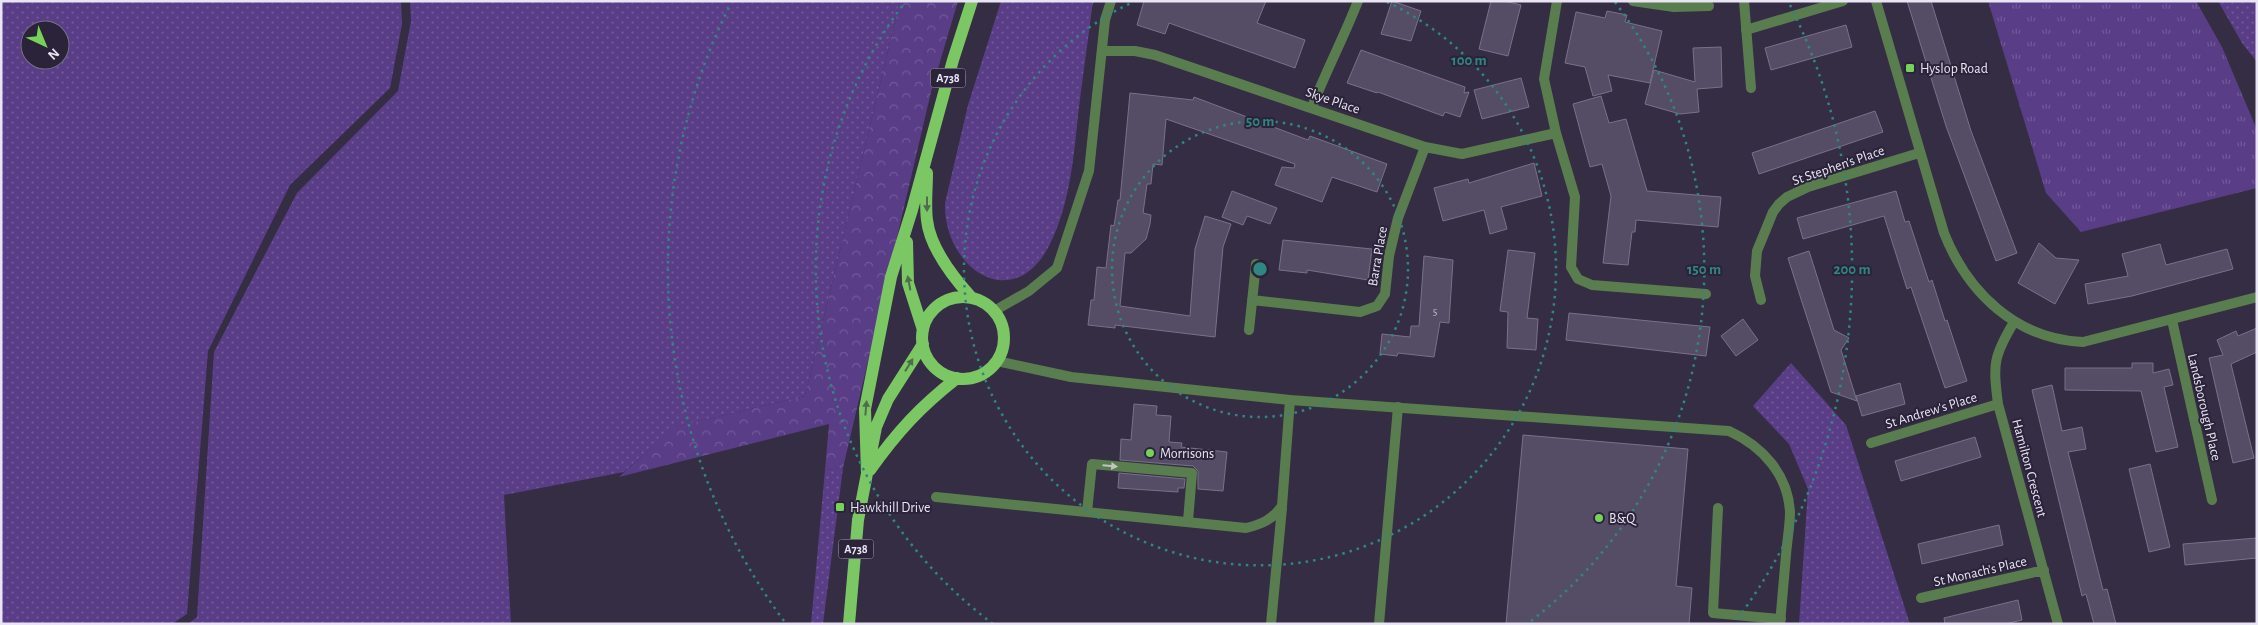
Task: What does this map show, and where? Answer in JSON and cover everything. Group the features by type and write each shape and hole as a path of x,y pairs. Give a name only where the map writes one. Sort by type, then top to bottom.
{"main road":[{"name":"A738","path":"957,378 945,374 934,366 927,356 923,344 923,330 908,283 906,251 912,210 972,1"},
{"name":"A738","path":"927,156 927,221 939,254 954,278 971,297"},
{"path":"867,474 865,409 891,277 912,210"},
{"name":"A738","path":"923,330 935,308 946,301 958,297 971,297 984,302 994,311"},
{"path":"957,378 980,376 997,361 1003,349 1004,335 1002,322 994,311"},
{"name":"A738","path":"849,624 858,520 876,427 883,410 923,344"},
{"name":"A738","path":"867,474 897,433 927,402 957,378"}],"street":[{"path":"994,311 1044,281 1057,268 1089,171 1105,20 1111,1"},
{"path":"1312,107 1325,73 1340,46 1358,1"},
{"path":"1557,1 1544,79 1556,133 1575,197 1576,216 1570,256 1573,274 1578,279 1592,285 1706,294"},
{"path":"1633,1 1674,7 1709,6"},
{"path":"1744,1 1751,88"},
{"path":"1746,30 1843,1"},
{"path":"1876,1 1920,153 1952,251 1968,279 1993,307 2014,322 2045,336 2068,342 2083,342 2257,296"},
{"name":"Skye Place","path":"1102,51 1135,51 1155,55 1425,147 1462,154 1556,133"},
{"name":"Barra Place","path":"1252,300 1360,312 1377,306 1385,294 1389,256 1398,218 1425,147"},
{"name":"St Stephen's Place","path":"1761,300 1755,276 1757,251 1773,212 1779,204 1787,197 1808,187 1920,153"},
{"path":"1249,330 1256,264"},
{"name":"Landsborough Place","path":"2172,320 2212,500"},
{"name":"Hamilton Crescent","path":"2014,322 1995,358 1994,370 1998,404 2058,624"},
{"path":"997,361 1071,377 1290,400 1729,431 1748,440 1762,450 1773,465 1787,495 1790,513 1781,621 1712,613 1718,508"},
{"path":"1271,624 1290,400"},
{"name":"St Andrew's Place","path":"1871,443 1998,404"},
{"path":"1380,624 1398,407"},
{"path":"1087,512 1092,464 1192,473 1188,521"},
{"path":"936,497 1246,528 1268,520 1282,506"},
{"name":"St Monach's Place","path":"1922,598 2044,570"}],"green space":[{"path":"1,1 401,1 402,24 390,88 290,185 208,351 187,614 172,624 1,624"},
{"path":"410,1 900,1 805,396 675,427 624,472 504,495 511,624 188,624 197,617 214,352 297,193 398,91 411,21"},
{"path":"900,1 958,1 931,92 843,468 825,470 829,424 619,477 674,427 805,396"},
{"path":"1001,1 1094,1 1073,159 1063,211 1050,244 1035,266 1018,278 1000,280 983,275 968,264 956,247 947,226 945,203 968,105"},
{"path":"1988,1 2196,1 2222,47 2257,130 2257,188 2081,232 2046,193"},
{"path":"2218,1 2257,1 2257,62 2242,43"},
{"path":"1791,363 1846,425 1910,624 1799,624 1808,489 1789,444 1753,406"},
{"path":"843,468 823,624 811,624 825,470"}],"building":[{"path":"1144,1 1266,1 1257,23 1305,40 1295,68 1169,23 1165,34 1137,25"},
{"path":"1392,1 1421,11 1411,41 1381,34"},
{"path":"1491,1 1504,1 1521,5 1508,56 1479,49"},
{"path":"1907,1 1931,1 1971,131 2017,253 1996,261 1946,126"},
{"path":"1607,11 1627,15 1625,22 1662,31 1650,83 1608,75 1612,91 1593,96 1585,67 1565,63 1576,12 1605,18"},
{"path":"1846,25 1852,47 1771,70 1765,48"},
{"path":"1721,47 1722,87 1697,89 1699,112 1680,114 1645,104 1654,70 1695,82 1693,48"},
{"path":"1361,50 1465,87 1464,93 1469,92 1460,117 1445,112 1443,116 1378,92 1347,83"},
{"path":"1521,78 1529,107 1482,119 1474,90"},
{"path":"1130,93 1193,100 1194,97 1308,140 1310,136 1387,164 1377,192 1332,177 1322,202 1275,185 1282,167 1294,168 1295,164 1166,119 1162,165 1153,164 1151,184 1147,184 1143,213 1151,215 1150,224 1146,239 1131,253 1125,253 1120,306 1190,316 1195,249 1205,216 1231,224 1223,247 1215,337 1115,325 1115,328 1088,325 1091,300 1094,300 1097,267 1106,268 1111,225 1114,226 1118,200 1120,200"},
{"path":"1601,96 1609,123 1626,119 1647,191 1721,197 1718,227 1636,220 1635,232 1632,232 1628,265 1603,263 1611,196 1602,164 1590,167 1573,104"},
{"path":"1875,111 1883,132 1759,174 1752,153"},
{"path":"1534,163 1542,196 1501,207 1507,229 1490,234 1484,210 1443,221 1434,188 1468,179 1469,183"},
{"path":"1232,191 1277,208 1270,224 1247,216 1243,225 1222,217"},
{"path":"1896,191 1905,222 1909,221 1929,282 1932,280 1945,321 1947,320 1967,381 1945,388 1911,287 1907,289 1884,216 1803,239 1797,218"},
{"path":"1283,240 1372,249 1368,280 1307,270 1307,273 1279,270"},
{"path":"2039,243 2056,258 2079,260 2055,304 2018,283"},
{"path":"2160,244 2166,265 2227,249 2233,269 2132,296 2088,304 2085,284 2128,276 2122,254"},
{"path":"1508,250 1535,253 1527,318 1538,319 1536,350 1507,348 1508,312 1500,311"},
{"path":"1809,251 1834,330 1849,338 1841,350 1857,401 1831,392 1801,299 1788,258"},
{"path":"1424,256 1453,260 1449,323 1440,322 1434,357 1398,353 1397,356 1380,354 1382,334 1410,337 1411,326 1419,326"},
{"path":"1569,313 1710,327 1706,356 1566,340"},
{"path":"1743,319 1758,340 1736,356 1721,336"},
{"path":"2257,328 2257,352 2231,364 2254,458 2233,463 2209,358 2223,355 2217,340 2236,331 2238,336"},
{"path":"2132,363 2153,363 2153,373 2169,369 2173,385 2164,387 2178,447 2156,452 2141,391 2065,390 2065,368 2132,368"},
{"path":"1900,383 1905,404 1862,416 1856,396"},
{"path":"2052,385 2062,431 2082,427 2086,449 2068,452 2103,590 2107,589 2116,624 2094,624 2086,594 2082,596 2032,390"},
{"path":"1134,404 1157,406 1156,415 1171,416 1169,442 1182,443 1181,447 1227,452 1223,491 1198,489 1198,471 1193,466 1120,460 1121,439 1131,440"},
{"name":"B&Q","path":"1523,435 1688,449 1676,586 1692,588 1689,624 1506,624"},
{"path":"1975,437 1981,457 1901,481 1895,461"},
{"path":"2150,464 2170,547 2149,552 2129,469"},
{"path":"1119,473 1185,479 1184,488 1178,488 1178,492 1118,488"},
{"path":"1999,525 2003,545 1922,564 1918,544"},
{"path":"2257,538 2257,558 2185,565 2183,544"},
{"path":"2018,600 2022,620 2005,624 1945,624 1944,618"}],"place":[{"name":"Hyslop Road","path":"1910,68"},
{"name":"Morrisons","path":"1150,453"},
{"name":"Hawkhill Drive","path":"840,507"},
{"name":"B&Q","path":"1599,518"}]}
